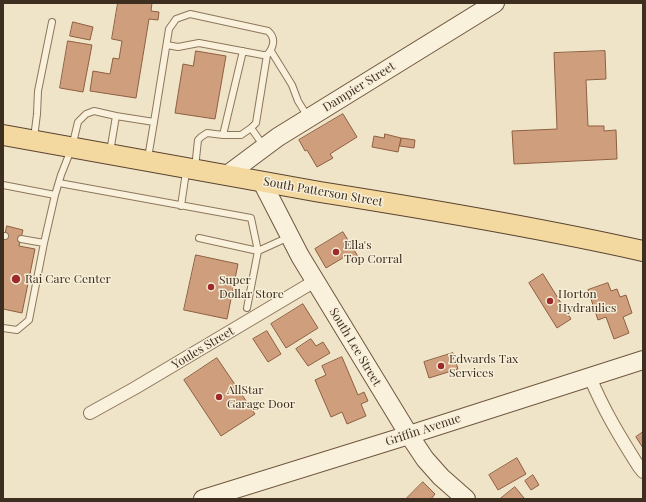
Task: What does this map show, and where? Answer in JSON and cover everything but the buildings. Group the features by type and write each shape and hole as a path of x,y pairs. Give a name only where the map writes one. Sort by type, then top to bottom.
{"main road":[{"name":"Dampier Street","path":"227,175 278,138 489,5"},
{"name":"South Patterson Street","path":"3,135 585,238 643,251"},
{"name":"South Lee Street","path":"262,182 300,256 409,435 425,459 441,477 466,499"},
{"name":"Griffin Avenue","path":"203,499 643,360"}],"street":[{"name":"Youles Street","path":"90,413 136,388 315,281"},
{"path":"590,377 598,398 617,432 643,472"},
{"path":"230,499 244,487"}],"lane":[{"path":"147,160 169,30 176,19 190,14 268,31 272,35 274,41 269,53 256,123 252,128 241,135 207,133 201,136 198,140 181,206"},
{"path":"33,140 37,114 38,91 52,22"},
{"path":"167,45 178,47 199,43 263,55 269,53"},
{"path":"224,135 243,51"},
{"path":"269,53 292,85 298,101 309,118"},
{"path":"3,328 16,330 29,320 55,195 72,147 78,122 86,114 94,111 154,122"},
{"path":"109,153 116,116"},
{"path":"252,128 264,148"},
{"path":"59,183 251,218 258,251 247,308"},
{"path":"3,185 55,195"},
{"path":"199,238 258,251 290,237"},
{"path":"21,239 44,243"}],"place":[{"name":"Ella's Top Corral","path":"336,252"},
{"name":"Rai Care Center","path":"16,279"},
{"name":"Super Dollar Store","path":"211,287"},
{"name":"Horton Hydraulics","path":"550,301"},
{"name":"Edwards Tax Services","path":"441,366"},
{"name":"AllStar Garage Door","path":"219,397"}]}
